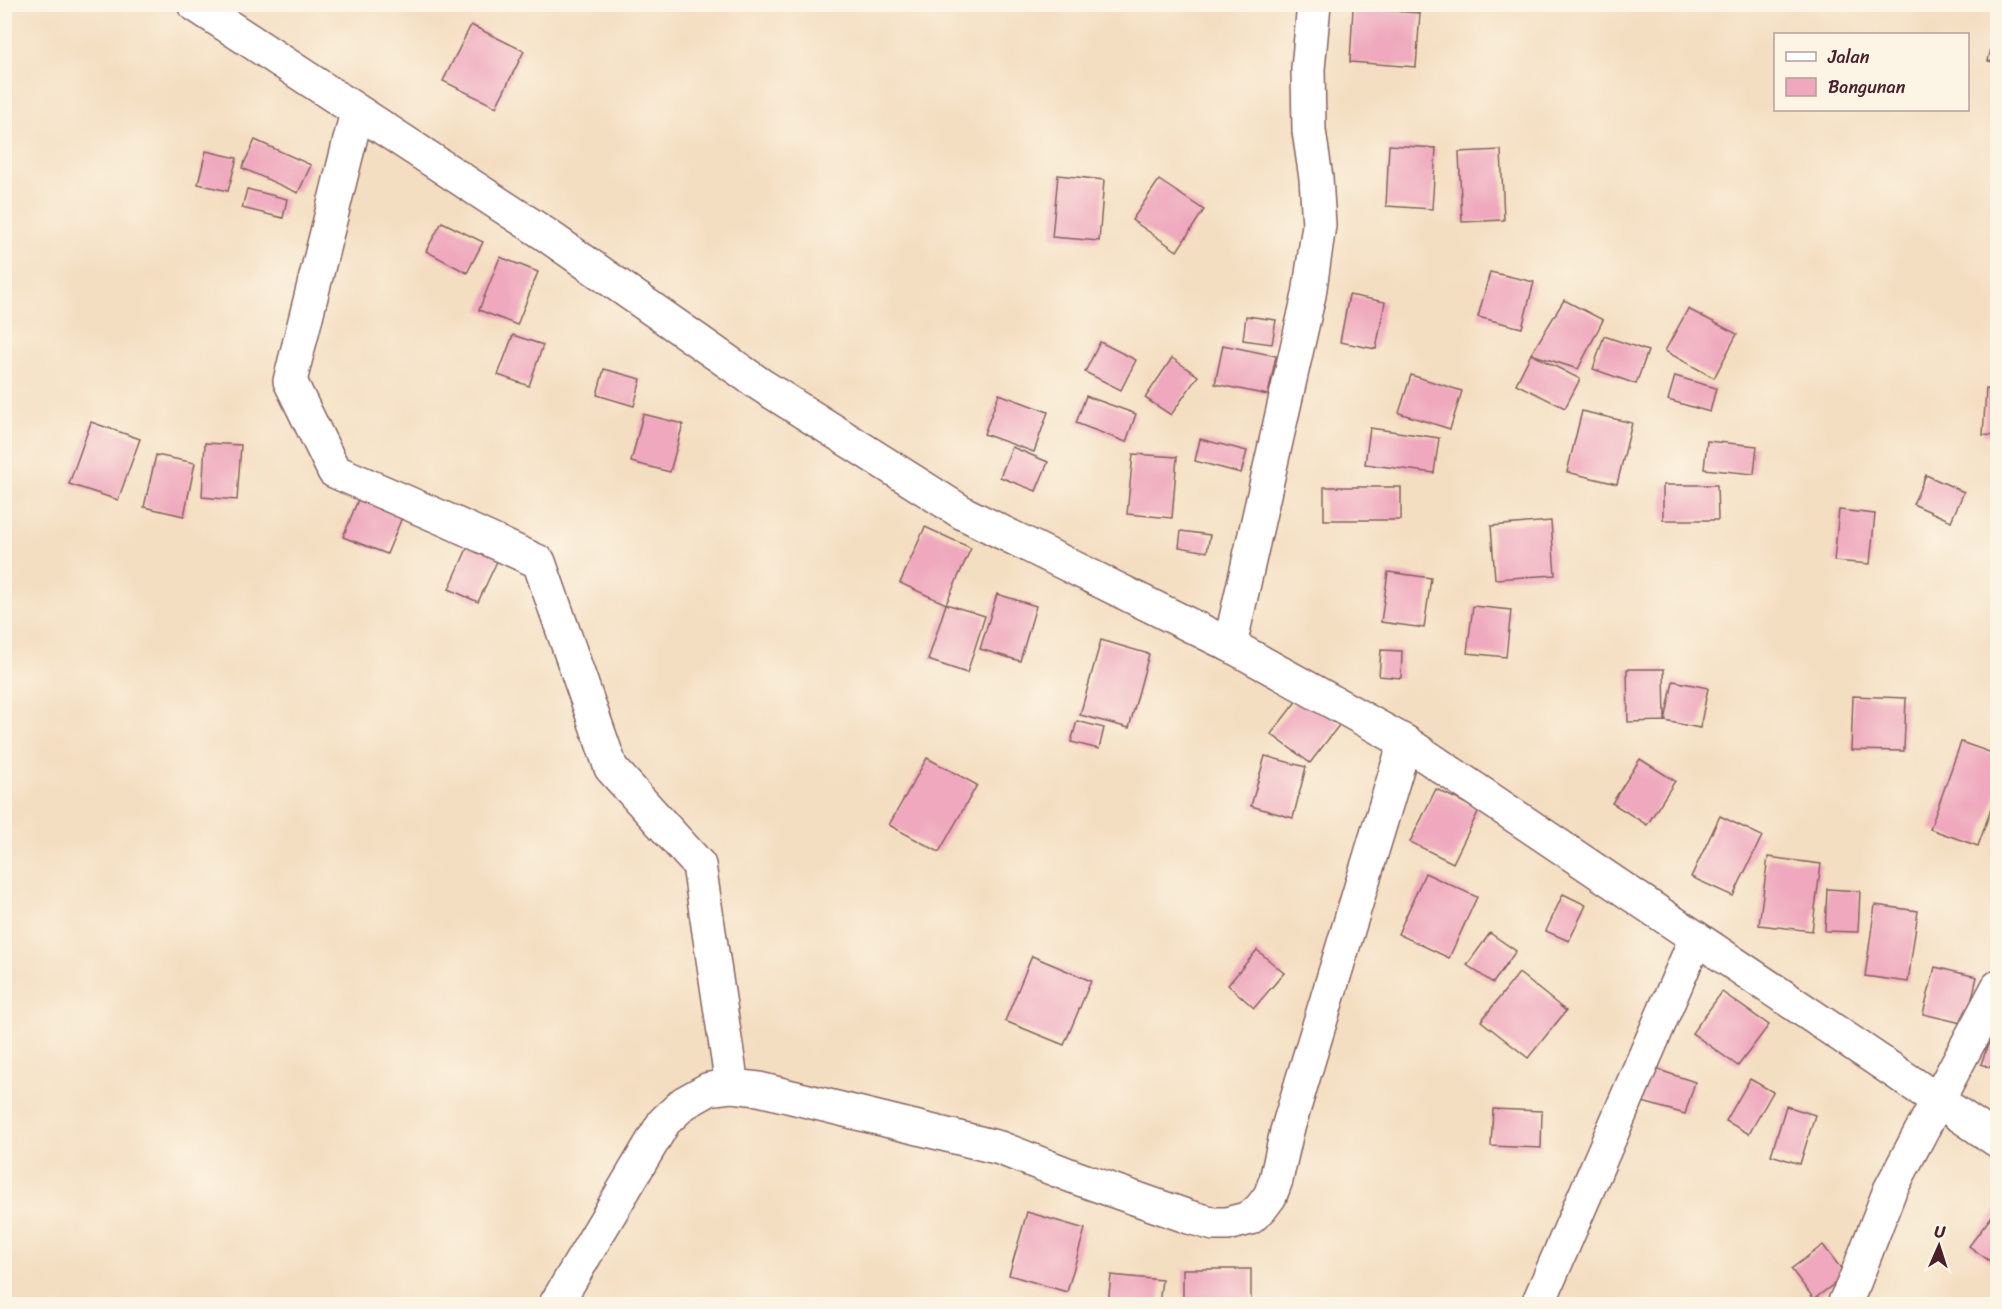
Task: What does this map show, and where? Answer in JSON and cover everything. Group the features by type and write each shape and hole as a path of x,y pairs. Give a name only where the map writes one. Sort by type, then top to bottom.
{"street":[{"path":"194,4 545,234 761,385 963,513 1230,645 1405,742 1998,1141"},
{"path":"1230,645 1309,295 1319,225 1316,178 1309,131 1308,69 1314,4"},
{"path":"357,112 290,381 334,471 539,562 612,768 699,865 732,1086"},
{"path":"556,1305 663,1122 684,1103 709,1089 732,1086 784,1094 1000,1148 1077,1178 1203,1221 1227,1224 1250,1218 1270,1196 1276,1180 1287,1131 1405,742"},
{"path":"1538,1305 1696,938"},
{"path":"1844,1305 1890,1190 1998,987"}],"building":[{"path":"1353,8 1420,13 1416,67 1350,62"},
{"path":"1998,20 1998,63 1988,61"},
{"path":"471,25 524,51 496,107 443,81"},
{"path":"255,140 311,165 298,193 242,168"},
{"path":"1389,145 1436,148 1432,209 1386,206"},
{"path":"1501,150 1504,220 1462,222 1459,152"},
{"path":"206,151 237,158 228,191 198,184"},
{"path":"1058,175 1104,180 1099,241 1052,237"},
{"path":"1159,180 1204,210 1177,251 1132,220"},
{"path":"247,189 287,199 283,218 242,208"},
{"path":"442,222 483,242 467,273 426,251"},
{"path":"500,257 538,272 517,325 479,310"},
{"path":"1490,272 1534,282 1522,328 1478,317"},
{"path":"1349,295 1385,302 1376,349 1340,342"},
{"path":"1564,300 1603,320 1578,369 1531,354"},
{"path":"1688,309 1737,334 1714,378 1665,351"},
{"path":"1246,316 1276,320 1272,344 1243,340"},
{"path":"513,335 543,345 529,386 498,375"},
{"path":"1604,336 1648,351 1636,384 1593,369"},
{"path":"1100,342 1136,360 1121,390 1085,372"},
{"path":"1223,345 1276,356 1268,395 1215,384"},
{"path":"1531,354 1580,379 1565,408 1516,384"},
{"path":"1172,358 1198,376 1171,415 1145,398"},
{"path":"604,369 641,379 634,406 597,395"},
{"path":"1411,375 1462,391 1450,429 1399,413"},
{"path":"1675,376 1716,388 1710,412 1668,400"},
{"path":"1986,389 1998,390 1998,436 1983,435"},
{"path":"999,394 1048,412 1034,452 984,434"},
{"path":"1086,396 1136,414 1126,442 1076,423"},
{"path":"1582,411 1632,423 1617,484 1567,472"},
{"path":"643,414 683,424 670,472 631,462"},
{"path":"91,422 140,439 118,500 69,484"},
{"path":"1370,428 1439,438 1434,473 1365,464"},
{"path":"1200,439 1247,451 1241,473 1195,461"},
{"path":"1707,441 1757,446 1754,474 1704,469"},
{"path":"205,443 241,445 237,500 202,497"},
{"path":"1012,447 1048,462 1036,491 1000,477"},
{"path":"1133,454 1177,457 1172,518 1127,514"},
{"path":"156,455 195,463 184,516 144,507"},
{"path":"1926,475 1964,492 1951,521 1913,504"},
{"path":"1663,485 1717,485 1718,520 1663,520"},
{"path":"1324,487 1401,487 1401,520 1324,520"},
{"path":"359,497 403,515 387,554 343,537"},
{"path":"1839,510 1875,514 1870,564 1834,561"},
{"path":"1551,521 1555,575 1495,579 1491,526"},
{"path":"925,527 971,548 946,604 900,583"},
{"path":"1181,531 1210,535 1207,552 1179,547"},
{"path":"470,542 500,555 478,602 449,589"},
{"path":"1388,572 1431,578 1424,628 1381,622"},
{"path":"997,594 1036,606 1020,661 980,649"},
{"path":"946,604 985,616 967,673 928,660"},
{"path":"1473,606 1511,610 1506,657 1467,653"},
{"path":"1101,640 1149,654 1129,728 1080,715"},
{"path":"1381,650 1402,651 1401,678 1379,676"},
{"path":"1627,669 1664,669 1665,721 1628,722"},
{"path":"1673,681 1708,688 1700,728 1665,721"},
{"path":"1301,695 1340,724 1310,763 1271,734"},
{"path":"1853,696 1906,698 1904,751 1851,750"},
{"path":"1077,721 1104,728 1099,749 1071,742"},
{"path":"1961,742 1998,755 1998,789 1978,846 1930,829"},
{"path":"1265,756 1306,767 1293,818 1251,806"},
{"path":"927,758 977,785 939,852 889,825"},
{"path":"1640,759 1675,781 1647,825 1612,803"},
{"path":"1436,789 1479,810 1453,863 1410,842"},
{"path":"1720,816 1762,836 1733,896 1691,877"},
{"path":"1768,857 1821,864 1812,931 1759,925"},
{"path":"1425,873 1477,897 1449,958 1398,934"},
{"path":"1827,889 1860,891 1858,932 1825,931"},
{"path":"1563,894 1586,905 1569,941 1546,931"},
{"path":"1875,905 1918,911 1908,982 1865,976"},
{"path":"1490,933 1516,951 1493,983 1467,965"},
{"path":"1257,950 1284,973 1254,1008 1228,985"},
{"path":"1032,956 1091,981 1064,1045 1005,1021"},
{"path":"1935,967 1977,977 1966,1024 1923,1014"},
{"path":"1519,973 1566,1011 1528,1058 1481,1021"},
{"path":"1722,992 1769,1025 1738,1066 1692,1033"},
{"path":"1998,1020 1998,1070 1981,1064"},
{"path":"1650,1067 1695,1082 1685,1114 1639,1101"},
{"path":"1750,1079 1773,1092 1749,1134 1726,1121"},
{"path":"1786,1106 1815,1115 1800,1164 1771,1155"},
{"path":"1493,1109 1542,1111 1541,1148 1491,1146"},
{"path":"1998,1208 1998,1267 1969,1246"},
{"path":"1027,1212 1085,1229 1067,1292 1009,1275"},
{"path":"1823,1245 1846,1275 1814,1299 1791,1269"},
{"path":"1183,1269 1251,1269 1251,1304 1183,1304"},
{"path":"1111,1275 1162,1280 1159,1304 1108,1304"}]}
